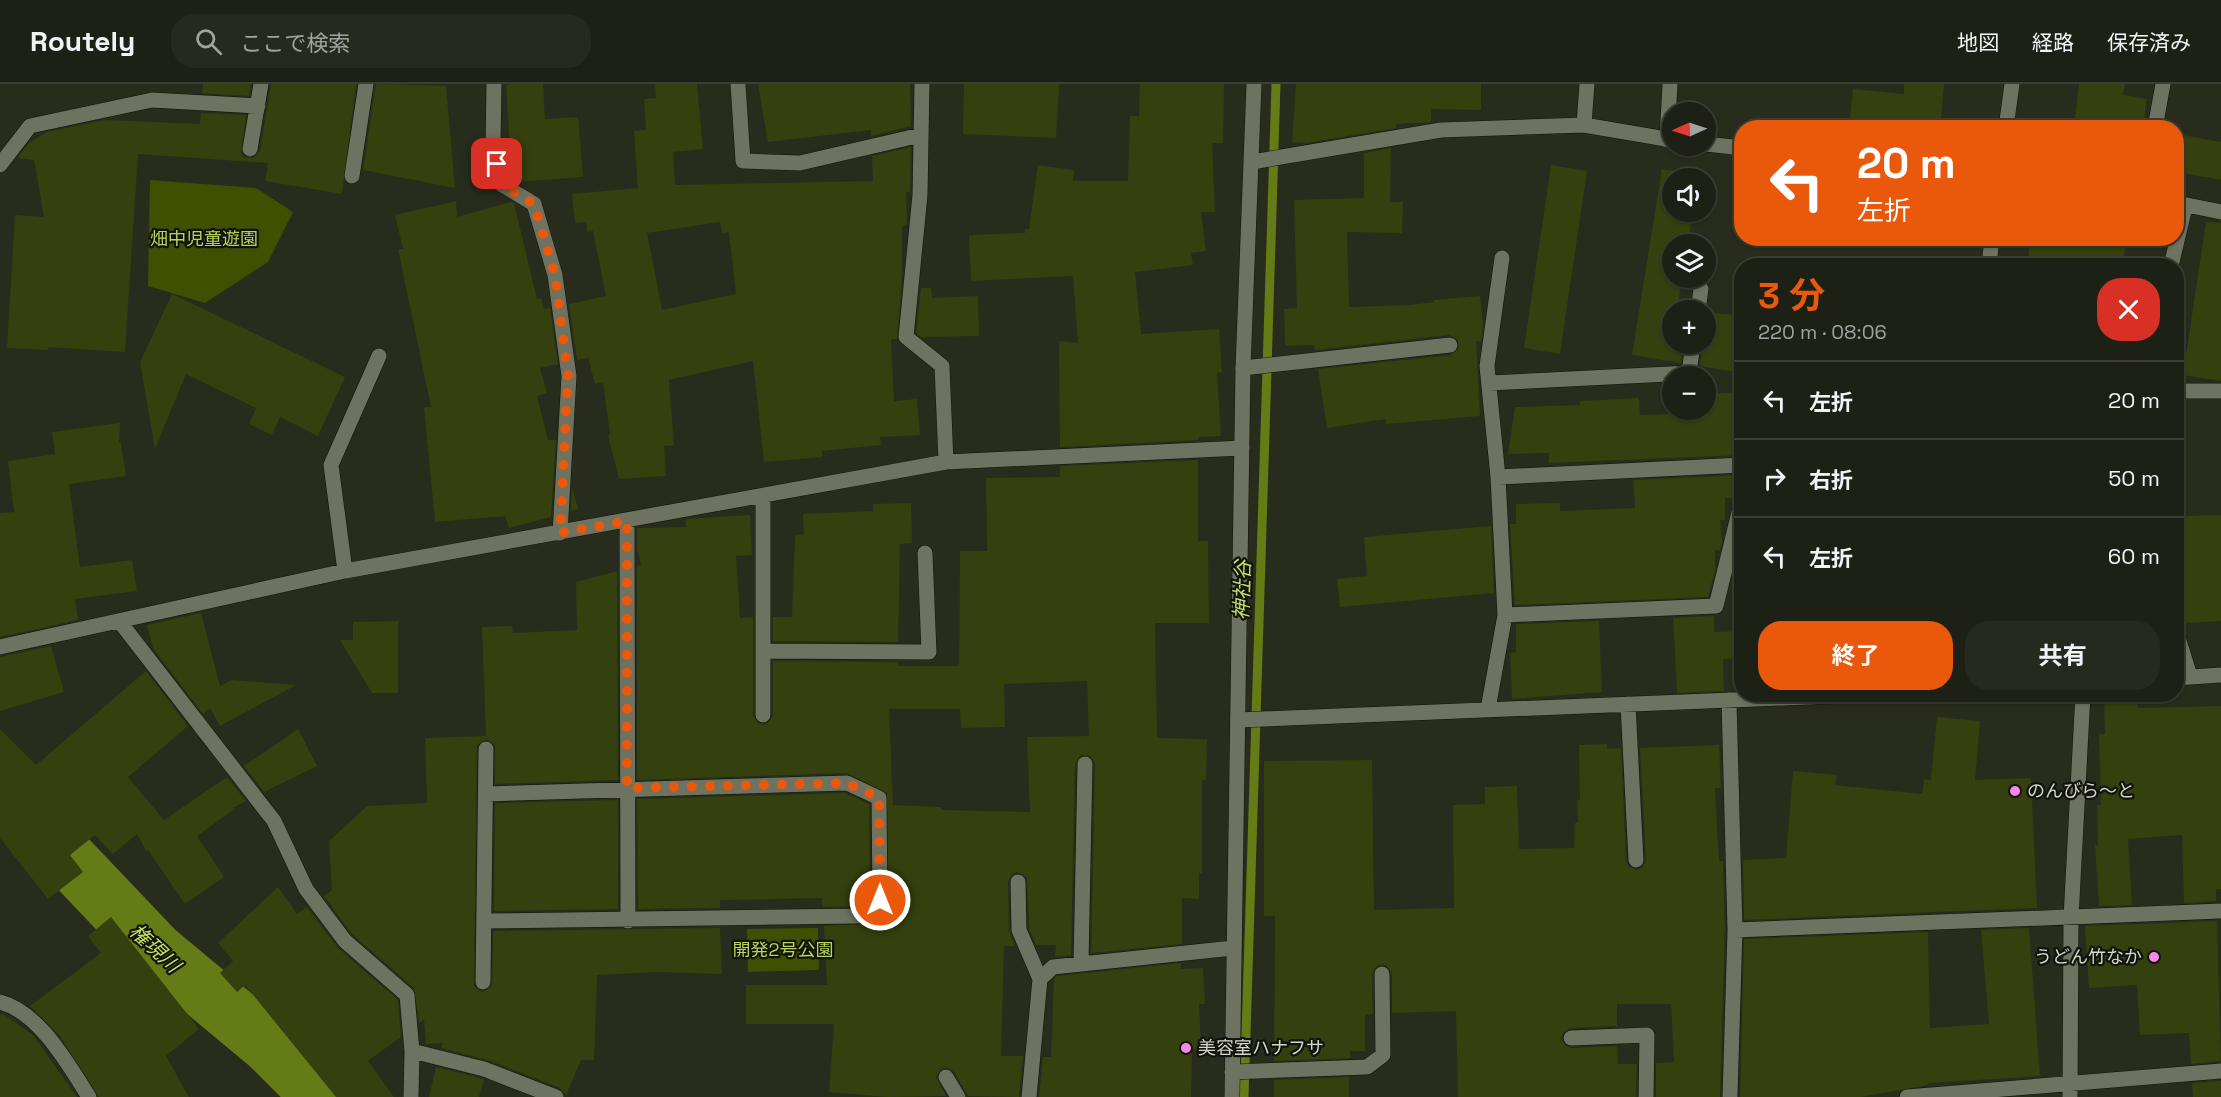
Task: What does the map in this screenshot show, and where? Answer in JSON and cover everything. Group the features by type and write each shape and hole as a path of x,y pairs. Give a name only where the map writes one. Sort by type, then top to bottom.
{"street":[{"path":"250,149 261,84"},
{"path":"352,176 366,84"},
{"path":"494,84 493,145 501,184 534,204 555,275 568,376 560,533"},
{"path":"738,84 743,161 800,163 921,135"},
{"path":"922,84 920,195 906,337 942,366 946,462"},
{"path":"1232,1097 1243,368 1254,84"},
{"path":"1584,125 1587,84"},
{"path":"1670,84 1670,102"},
{"path":"2007,120 2012,84"},
{"path":"2156,120 2163,84"},
{"path":"0,165 30,126 152,100 258,106"},
{"path":"1252,162 1441,130 1584,125 1662,139"},
{"path":"1716,145 1734,147"},
{"path":"2184,206 2221,212"},
{"path":"1488,709 1505,615 1498,477 1487,366 1502,258"},
{"path":"1699,300 1701,289"},
{"path":"1243,368 1450,345"},
{"path":"1489,383 1689,373 1692,354"},
{"path":"345,571 331,465 379,356"},
{"path":"2184,391 2221,392"},
{"path":"0,647 345,571 946,462 1242,448"},
{"path":"1498,477 1734,465"},
{"path":"763,496 764,715"},
{"path":"627,521 628,921"},
{"path":"1505,615 1716,606 1734,533"},
{"path":"764,651 929,652 925,553"},
{"path":"120,622 274,821 306,889 345,941 407,996 412,1051 411,1097"},
{"path":"2184,677 2221,675"},
{"path":"1729,700 1735,930 1730,1097"},
{"path":"1238,720 1365,717 1488,709 1734,700"},
{"path":"2070,1089 2071,918 2083,702"},
{"path":"1628,704 1636,860"},
{"path":"483,982 486,749"},
{"path":"1081,964 1085,764"},
{"path":"484,921 628,921 857,916 880,900 879,798 847,783 486,794"},
{"path":"1018,882 1019,930 1040,979 1029,1097"},
{"path":"1735,930 2221,911"},
{"path":"1040,979 1053,967 1233,948"},
{"path":"1232,1072 1367,1067 1383,1055 1382,974"},
{"path":"0,1002 15,1006 58,1047 89,1097"},
{"path":"1572,1038 1647,1035 1646,1097"},
{"path":"412,1051 484,1070 556,1097"},
{"path":"1907,1097 2070,1089 2221,1071"},
{"path":"946,1077 958,1097"}],"green space":[{"name":"畑中児童遊園","path":"150,180 256,188 293,212 268,262 205,303 148,286"},
{"name":"開発2号公園","path":"818,928 819,970 748,972 747,929"}],"building":[{"path":"203,84 251,84 249,96 202,93"},
{"path":"271,84 356,84 342,194 265,181 268,163 138,154 125,352 48,347 48,350 7,348 15,215 44,217 34,160 17,158 29,143 47,132 106,120 200,124 201,113 246,115 241,152 244,157 253,158 260,151"},
{"path":"376,84 446,86 455,188 363,170"},
{"path":"543,84 545,119 578,117 583,177 516,182 512,179 506,86"},
{"path":"655,84 697,84 703,149 673,152 675,185 873,181 872,156 911,147 910,192 906,192 907,225 902,226 902,278 897,339 891,339 894,401 917,399 920,435 880,437 881,445 822,451 822,457 764,462 753,361 669,380 674,445 664,446 666,476 619,479 608,435 610,435 603,382 595,384 588,358 577,360 569,304 606,296 593,231 587,232 586,222 575,223 572,194 638,188 634,131 646,130 644,99 656,98","holes":["720,222 722,233 729,232 736,294 662,310 647,233"]},
{"path":"758,84 910,84 911,126 871,136 871,130 768,142"},
{"path":"964,84 1059,84 1056,138 963,134"},
{"path":"1140,84 1224,84 1223,143 1212,143 1215,212 1201,212 1206,251 1191,253 1193,265 1135,272 1141,334 1219,329 1222,372 1217,373 1221,436 1198,437 1198,440 1060,447 1059,341 1078,343 1073,276 971,281 969,235 1025,233 1025,229 1029,229 1038,165 1074,170 1073,181 1128,181 1130,116 1139,116"},
{"path":"1296,84 1481,84 1481,110 1431,109 1431,122 1396,124 1396,128 1306,143 1292,142"},
{"path":"1904,84 1944,84 1941,120 1850,120 1853,89 1904,94"},
{"path":"2079,84 2125,84 2123,95 2147,99 2144,120 2075,120"},
{"path":"2184,135 2221,142 2221,180 2184,173"},
{"path":"1391,148 1390,202 1403,202 1402,233 1347,232 1349,307 1410,305 1434,302 1433,300 1480,296 1483,326 1481,342 1476,341 1480,416 1386,424 1386,419 1327,428 1318,369 1451,355 1459,348 1457,339 1449,335 1315,350 1314,345 1285,346 1284,309 1297,308 1294,200 1364,198 1364,153"},
{"path":"1551,165 1587,171 1560,354 1524,348"},
{"path":"1662,169 1662,222 1691,222 1690,234 1662,234 1662,288 1680,288 1679,300 1662,300 1662,354 1682,354 1681,363 1632,355"},
{"path":"456,201 457,217 514,203 537,299 541,298 544,309 550,308 558,364 540,368 547,393 537,396 548,440 556,440 551,517 509,528 505,516 435,522 424,407 431,407 398,249 403,249 395,215"},
{"path":"2206,222 2221,223 2221,381 2184,375"},
{"path":"2029,246 2125,246 2124,258 2029,258"},
{"path":"921,288 931,288 932,298 978,296 979,336 921,337 916,333"},
{"path":"172,294 345,377 318,436 280,417 272,435 249,424 256,408 186,374 155,449 140,362"},
{"path":"1716,314 1734,315 1734,372 1716,369 1716,366 1700,366 1701,354 1716,354"},
{"path":"1734,392 1734,455 1549,463 1549,453 1508,454 1515,407 1580,405 1580,401 1639,398 1640,415 1662,414 1662,420 1716,420 1716,393"},
{"path":"120,423 119,442 126,476 69,484 80,567 132,560 137,591 75,599 78,620 0,637 0,513 14,512 8,461 55,454 52,432"},
{"path":"1198,460 1198,541 1208,541 1209,623 1155,623 1157,738 1207,739 1206,780 1202,780 1202,873 1199,873 1199,899 1182,898 1182,944 1091,953 1095,764 1090,756 1081,755 1075,764 1071,955 1055,957 1056,945 1036,945 1029,928 1027,877 1017,872 1012,874 1008,882 1009,930 1015,946 1004,946 1001,1056 1023,1056 1019,1097 968,1096 954,1072 946,1067 941,1069 936,1077 946,1096 888,1097 829,1092 834,1024 746,1024 746,985 827,985 824,926 862,924 888,905 887,793 847,773 637,780 637,566 641,565 637,549 637,528 686,527 685,519 750,515 752,555 736,556 740,618 753,617 753,715 758,723 764,725 773,716 773,661 898,662 898,666 959,666 960,551 987,551 986,478 1060,477 1060,466","holes":["1087,681 1089,736 1027,737 1030,812 941,810 941,807 893,805 889,709 960,709 961,728 1005,727 1004,684"]},
{"path":"1734,475 1734,497 1725,498 1725,520 1720,520 1722,542 1720,550 1715,550 1715,570 1708,597 1515,605 1510,524 1516,524 1516,504 1560,503 1560,511 1635,508 1633,480"},
{"path":"572,487 578,509 571,511"},
{"path":"911,503 912,543 900,544 898,642 773,641 773,617 792,617 795,535 804,534 803,514 873,511 873,504"},
{"path":"2221,515 2221,621 2186,623 2184,516"},
{"path":"1491,526 1494,593 1340,607 1337,579 1367,576 1364,537"},
{"path":"617,571 618,780 495,784 495,745 487,739 477,745 474,986 482,992 492,986 493,931 720,928 722,974 657,972 597,975 594,1060 581,1060 566,1095 560,1088 488,1060 441,1048 443,1043 426,1044 424,1019 419,1023 414,988 352,934 324,896 332,890 329,841 367,806 427,803 425,738 486,736 482,627 512,626 513,633 577,630 576,582"},
{"path":"201,613 220,686 232,680 296,685 220,726 210,708 203,714 153,648 147,625"},
{"path":"1714,616 1714,632 1734,631 1734,658 1723,659 1724,691 1677,693 1673,618"},
{"path":"398,621 398,693 372,693 340,640 353,640 353,622"},
{"path":"1599,621 1602,692 1512,699 1510,653 1516,652 1516,624"},
{"path":"51,646 64,692 0,711 0,657"},
{"path":"146,671 188,726 128,777 164,820 227,777 246,801 231,809 236,808 197,836 224,877 185,904 148,850 146,851 137,834 113,854 95,835 70,855 83,872 48,899 0,838 0,729 36,765"},
{"path":"2104,702 2138,702 2138,708 2221,706 2221,889 2216,890 2216,901 2184,903 2182,835 2128,839 2132,905 2099,906 2095,845 2098,845 2097,805 2101,805 2099,734 2105,734"},
{"path":"1937,717 1980,721 1975,780 2031,778 2037,908 1744,920 1743,860 1786,858 1793,771 1837,775 1835,785 1922,794 1924,779 1931,780"},
{"path":"298,729 317,766 264,792 244,766"},
{"path":"1607,744 1607,749 1621,748 1626,861 1628,866 1636,870 1642,868 1646,860 1640,748 1719,745 1721,788 1715,788 1719,861 1723,861 1725,930 1720,1097 1656,1097 1656,1063 1674,1062 1671,1004 1617,1004 1617,1026 1570,1028 1563,1033 1561,1039 1566,1046 1571,1048 1617,1046 1618,1064 1637,1064 1636,1097 1458,1097 1456,1011 1392,1013 1392,973 1387,966 1382,964 1377,966 1372,974 1373,1014 1365,1014 1365,1051 1350,1051 1350,1058 1274,1061 1275,916 1264,916 1264,761 1372,760 1374,910 1454,908 1453,805 1485,804 1485,787 1517,786 1519,849 1574,848 1575,823 1578,823 1577,800 1580,800 1579,745"},
{"path":"845,793 869,804 870,895 854,906 822,907 822,898 720,900 720,908 638,909 637,799"},
{"path":"618,800 618,909 494,911 495,803"},
{"path":"278,887 297,914 307,907 338,948 398,1000 401,1037 368,1061 394,1097 336,1097 245,985 237,992 220,973 233,961 218,943"},
{"path":"111,917 199,1029 166,1056 189,1097 99,1097 59,1035 30,1006 101,953 88,936"},
{"path":"2217,921 2221,1061 2191,1064 2189,1033 2140,1035 2137,985 2089,988 2085,926"},
{"path":"2029,928 2040,1076 1928,1083 1928,1085 1861,1097 1740,1097 1744,939 1928,932 1930,1028 1989,1024 1981,930"},
{"path":"1181,963 1181,969 1203,968 1205,1004 1199,1004 1201,1049 1192,1050 1191,1097 1039,1097 1043,1057 1051,1057 1054,979 1057,976"},
{"path":"3,1014 33,1035 77,1097 0,1097 0,1015"},
{"path":"436,1067 484,1079 479,1097 429,1097"},
{"path":"1349,1077 1349,1097 1274,1097 1274,1080"},
{"path":"2221,1081 2221,1097 2193,1097 2192,1083"}],"waterway":[{"name":"神社谷","path":"1244,1097 1276,84"},
{"name":"権現川","path":"0,787 156,951 269,1045 321,1097"}],"place":[{"name":"のんびら～と","path":"2015,791"},
{"name":"うどん竹なか","path":"2154,957"},
{"name":"美容室ハナフサ","path":"1186,1048"}],"route":[{"path":"497,164 501,184 534,204 555,275 568,376 560,533 627,521 627,788 847,783 879,798 880,900"}]}
